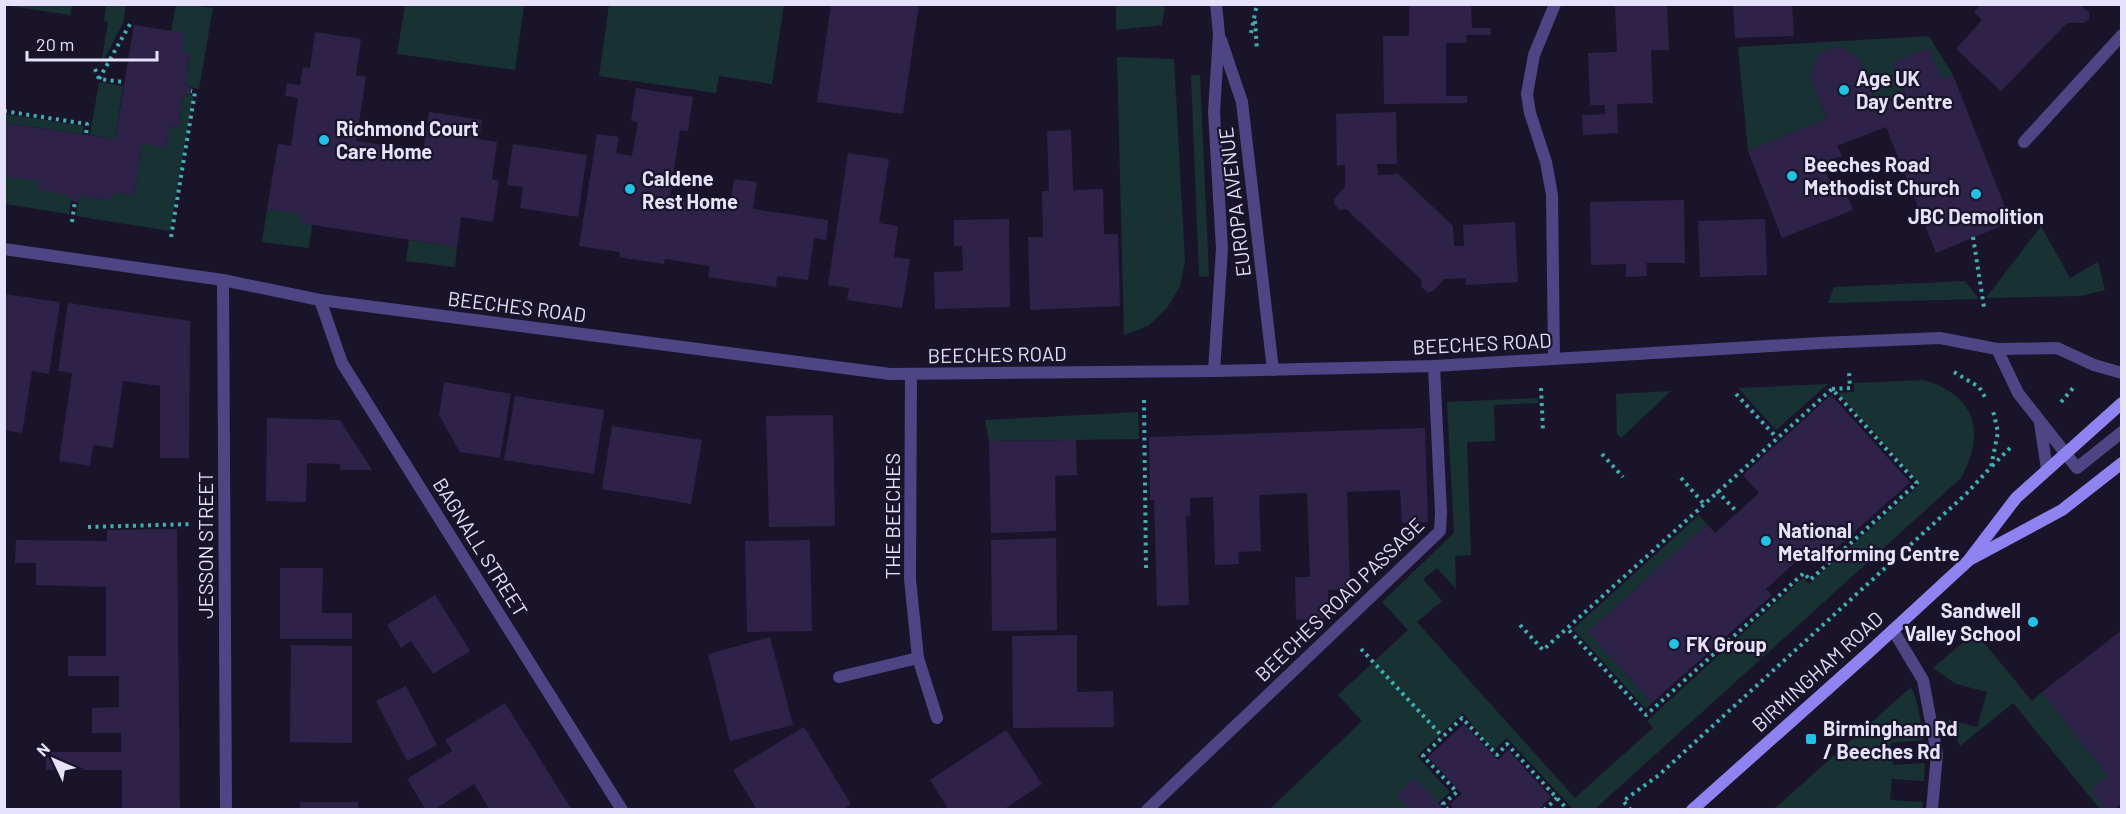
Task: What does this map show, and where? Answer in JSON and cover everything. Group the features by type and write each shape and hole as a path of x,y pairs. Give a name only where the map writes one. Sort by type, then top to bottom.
{"street":[{"name":"EUROPA AVENUE","path":"1214,371 1222,249 1214,112 1219,34 1216,4"},
{"path":"1554,359 1552,195 1546,162 1530,113 1527,94 1534,55 1555,4"},
{"name":"EUROPA AVENUE","path":"1219,34 1242,102 1273,370"},
{"path":"2024,142 2121,35"},
{"name":"BEECHES ROAD","path":"4,249 223,279 320,300 890,374 1434,366 1913,338 1940,338 1997,349 2057,348 2094,365 2121,373"},
{"name":"JESSON STREET","path":"223,279 226,810"},
{"name":"BAGNALL STREET","path":"320,300 342,363 622,810"},
{"path":"1997,349 2018,393 2077,468 2121,432"},
{"name":"BEECHES ROAD PASSAGE","path":"1147,810 1440,531 1434,366"},
{"name":"THE BEECHES","path":"911,374 910,579 918,658 937,718"},
{"name":"BIRMINGHAM ROAD","path":"1692,810 1968,561 2016,498 2065,453 2116,412 2121,403"},
{"path":"2040,420 2047,469"},
{"name":"BIRMINGHAM ROAD","path":"1968,561 2062,510 2121,463"},
{"path":"1893,630 1923,680 1937,754 1932,810"},
{"path":"839,677 918,658"}],"path":[{"path":"1255,18 1257,4"},
{"path":"99,78 130,24"},
{"path":"94,69 99,78"},
{"path":"99,78 124,82"},
{"path":"171,237 195,92 191,91"},
{"path":"4,111 87,124 86,135"},
{"path":"72,222 75,201"},
{"path":"1974,237 1984,307"},
{"path":"1947,368 1979,387 1988,402"},
{"path":"1520,625 1543,650 1832,388 1850,388 1849,369"},
{"path":"2054,409 2080,380"},
{"path":"1541,384 1543,430"},
{"path":"1567,628 1646,715 1804,573 1810,580 1819,572 1917,483 1832,388"},
{"path":"1736,394 1777,438"},
{"path":"1144,400 1146,570"},
{"path":"1991,467 1998,432 1992,409"},
{"path":"1631,810 1623,801 1659,775 1958,502 2013,445"},
{"path":"1602,454 1623,477"},
{"path":"1681,478 1704,504"},
{"path":"1717,491 1737,512"},
{"path":"88,527 193,524"},
{"path":"1361,649 1443,737"},
{"path":"1448,810 1443,804 1457,792 1423,756 1462,718 1497,755 1507,744 1568,810"},
{"path":"1544,810 1557,798"}],"green space":[{"path":"5,4 72,5 70,15"},
{"path":"106,5 126,5 123,23 101,65 108,22 104,21"},
{"path":"176,5 213,8 199,89 185,86 190,54 182,52 171,31"},
{"path":"405,5 524,5 515,70 397,54"},
{"path":"609,5 784,5 772,84 719,76 716,93 599,76"},
{"path":"1116,5 1165,5 1162,25 1116,30"},
{"path":"1929,36 1953,75 1941,79 1929,48 1893,63 1905,94 1877,105 1858,57 1838,46 1819,54 1810,76 1827,119 1748,151 1738,47"},
{"path":"1117,57 1174,59 1185,262 1180,286 1167,308 1148,326 1124,335"},
{"path":"1191,75 1200,75 1209,277 1199,276"},
{"path":"99,82 123,86 115,139 90,135"},
{"path":"183,94 193,96 170,231 76,216 79,196 112,201 114,192 134,195 142,143 166,147 169,127 178,128"},
{"path":"4,114 84,126 82,134 5,123"},
{"path":"6,176 39,181 72,195 69,214 5,204"},
{"path":"267,209 302,214 301,223 312,225 309,248 262,242"},
{"path":"2041,226 2070,278 2098,262 2105,290 2080,296 1986,298"},
{"path":"409,240 457,247 455,267 406,261"},
{"path":"1965,281 1979,299 1828,303 1834,287"},
{"path":"1924,380 1942,387 1955,396 1965,406 1971,418 1974,431 1973,446 1961,478 1595,809 1573,809 1507,738 1493,751 1463,713 1417,756 1450,792 1438,803 1410,809 1269,810 1362,721 1338,695 1408,630 1382,602 1454,533 1447,402 1538,398 1538,403 1494,405 1495,441 1467,442 1471,555 1455,556 1456,589 1437,568 1423,579 1442,601 1417,622 1575,798 1653,728 1647,721 1803,578 1809,584 1920,484 1838,393 1854,392 1854,383"},
{"path":"1828,384 1776,430 1738,388"},
{"path":"1671,391 1621,438 1617,434 1616,394"},
{"path":"1138,412 1139,439 989,441 985,420"},
{"path":"1699,515 1707,524 1588,632 1652,703 1646,709 1573,629"},
{"path":"1975,632 2032,701 2042,692 2108,776 2107,809 2100,809 2013,703 1960,746 1947,719 1977,727 1987,692 1956,684 1933,668"},
{"path":"1911,687 1918,706 1923,740 1891,743 1893,765 1925,763 1924,781 1892,779 1890,800 1923,802 1922,809 1774,809"}],"building":[{"path":"831,4 919,4 903,114 817,102"},
{"path":"1409,4 1471,4 1472,28 1491,28 1491,35 1466,35 1467,43 1446,43 1446,96 1467,96 1467,103 1384,104 1383,36 1409,36"},
{"path":"1615,4 1667,4 1669,50 1651,50 1653,103 1617,104 1618,133 1583,135 1582,115 1605,114 1605,105 1590,105 1588,53 1617,52"},
{"path":"1733,4 1792,4 1794,36 1735,38"},
{"path":"1981,4 2083,4 2083,8 2089,12 2089,19 2084,23 2067,23 2001,91 1956,49 1982,20 1974,12"},
{"path":"134,25 185,33 182,52 190,53 185,86 192,88 190,95 183,94 178,128 169,127 166,147 142,143 134,195 114,192 112,201 79,196 78,202 71,201 72,195 38,190 39,181 4,176 4,123 115,139"},
{"name":"Richmond Court Care Home","path":"315,32 361,39 356,75 366,77 356,141 423,151 429,112 482,120 479,139 497,142 492,179 499,181 493,222 461,217 457,247 300,223 302,214 267,209 278,144 291,146 298,98 285,96 287,83 300,85 303,67 310,68"},
{"path":"1838,46 1858,57 1877,105 1905,94 1893,63 1929,48 1941,79 1953,75 2011,222 1936,253 1886,127 1837,146 1842,156 1822,163 1834,192 1844,188 1853,210 1782,238 1748,151 1827,119 1810,76 1819,54"},
{"name":"Caldene Rest Home","path":"636,88 693,97 688,131 680,130 670,196 730,205 734,179 757,182 753,209 828,220 826,240 814,238 808,280 777,276 776,287 708,277 710,266 665,259 664,264 631,259 619,257 620,252 579,246 597,134 619,137 616,153 632,156 638,122 631,121"},
{"path":"1396,112 1397,164 1377,164 1378,175 1398,174 1453,226 1454,246 1464,246 1463,225 1515,222 1518,282 1466,285 1466,278 1444,279 1433,291 1427,292 1421,286 1422,280 1346,209 1340,210 1334,204 1334,199 1345,187 1345,165 1337,166 1336,114"},
{"path":"1071,130 1073,190 1103,189 1104,234 1118,234 1120,306 1030,310 1028,237 1043,237 1042,191 1049,191 1047,131"},
{"path":"513,144 587,155 578,217 520,208 523,187 507,185"},
{"path":"848,153 889,159 879,223 898,226 894,257 910,259 902,308 847,300 849,288 828,285"},
{"path":"1684,200 1685,263 1646,263 1647,276 1626,277 1626,264 1591,265 1590,202"},
{"path":"1009,219 1010,307 935,309 934,272 963,271 962,246 954,246 954,220"},
{"path":"1765,219 1767,275 1700,277 1698,221"},
{"path":"4,294 60,302 49,374 32,371 22,433 4,430"},
{"path":"68,303 190,321 189,458 160,458 160,386 123,381 113,448 93,445 90,466 59,461 72,373 58,371"},
{"path":"444,382 511,394 500,458 460,452 439,415"},
{"name":"National Metalforming Centre","path":"1831,395 1910,482 1821,562 1810,549 1766,589 1772,595 1652,703 1588,632 1707,524 1715,533 1759,493 1743,475"},
{"path":"515,396 604,410 594,474 504,460"},
{"path":"833,415 835,526 769,527 766,416"},
{"path":"267,418 340,420 372,470 340,470 340,464 307,463 306,502 266,501"},
{"path":"612,426 702,440 691,504 602,489"},
{"path":"1425,428 1428,522 1402,523 1400,490 1347,492 1350,589 1328,590 1328,618 1296,620 1295,577 1310,577 1307,493 1259,495 1261,551 1238,552 1239,564 1215,565 1213,497 1190,498 1190,516 1186,517 1189,605 1157,606 1154,500 1150,500 1149,437"},
{"path":"1076,440 1077,475 1055,476 1056,531 991,533 989,441"},
{"path":"177,529 180,810 122,810 122,770 46,770 46,752 121,752 121,733 92,733 92,708 119,707 119,676 68,676 68,656 106,656 106,587 36,585 36,563 15,563 16,540 107,541 107,530"},
{"path":"1056,538 1057,630 992,631 991,540"},
{"path":"810,540 812,631 747,632 745,541"},
{"path":"280,568 323,568 322,613 352,613 352,639 280,639"},
{"path":"435,595 470,651 433,674 411,641 401,648 387,625"},
{"name":"Sandwell Valley School","path":"2122,630 2122,803 2114,810 2107,810 2091,790 2108,776 2042,692"},
{"path":"1077,635 1077,692 1113,691 1114,727 1013,728 1012,636"},
{"path":"770,637 793,725 730,741 708,654"},
{"path":"291,645 352,646 352,743 290,742"},
{"path":"406,686 437,745 407,761 376,701"},
{"path":"505,703 572,810 490,810 474,784 434,810 426,810 407,779 452,751 445,740"},
{"path":"1464,724 1498,760 1508,750 1551,797 1538,810 1455,810 1450,804 1462,794 1428,757"},
{"path":"804,727 851,804 842,810 757,810 733,770"},
{"path":"1006,730 1042,784 1003,810 949,810 930,780"},
{"path":"1415,778 1444,810 1410,810 1396,795"},
{"path":"300,802 358,802 358,810 300,810"}],"place":[{"name":"Age UK Day Centre","path":"1844,90"},
{"name":"Richmond Court Care Home","path":"324,140"},
{"name":"Beeches Road Methodist Church","path":"1792,176"},
{"name":"Caldene Rest Home","path":"630,189"},
{"name":"JBC Demolition","path":"1976,194"},
{"name":"National Metalforming Centre","path":"1766,541"},
{"name":"Sandwell Valley School","path":"2033,622"},
{"name":"FK Group","path":"1674,644"},
{"name":"Birmingham Rd / Beeches Rd","path":"1811,739"}]}
